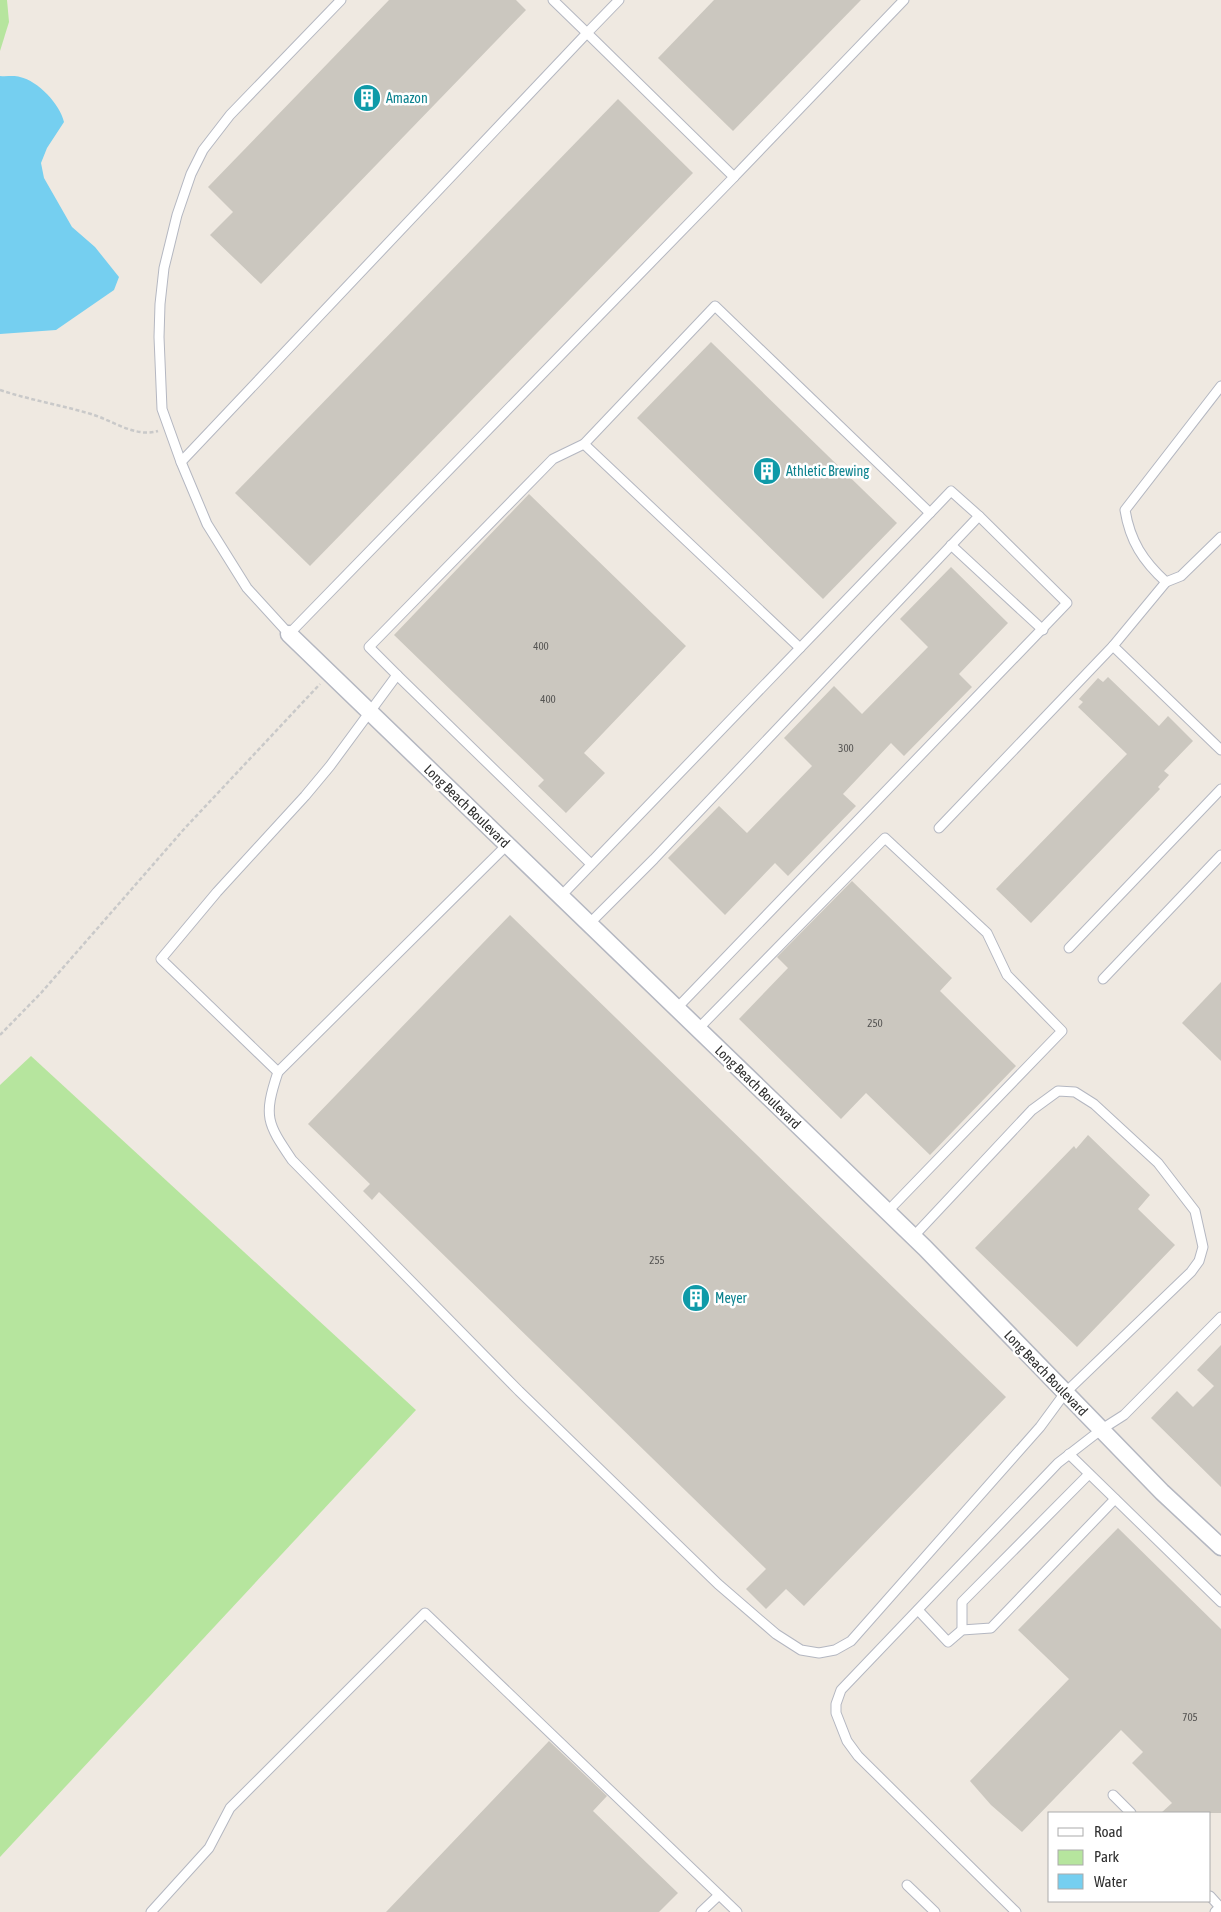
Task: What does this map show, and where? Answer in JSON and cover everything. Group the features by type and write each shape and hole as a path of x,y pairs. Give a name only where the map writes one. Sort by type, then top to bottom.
{"street":[{"name":"Long Beach Boulevard","path":"289,634 913,1237 1162,1492 1219,1543"}],"lane":[{"path":"342,0 230,114 203,150 190,174 177,215 164,268 160,304 162,409 181,462 208,524 247,588 289,634 904,0"},
{"path":"553,0 734,177"},
{"path":"181,462 620,0"},
{"path":"591,864 369,647 553,459 584,444 715,306 930,513"},
{"path":"1166,582 1146,563 1128,528 1125,510 1221,386"},
{"path":"584,444 800,648"},
{"path":"560,896 951,491 979,516 1067,603 677,1008"},
{"path":"589,924 654,859 979,516"},
{"path":"939,828 1113,646 1166,582 1181,576 1221,537"},
{"path":"951,545 1043,630"},
{"path":"1113,646 1221,750"},
{"path":"278,1072 161,959 335,760 397,675"},
{"path":"1069,948 1221,789"},
{"path":"698,1029 885,838 987,933 1007,975 1062,1031 887,1212"},
{"path":"507,845 278,1072 268,1112 271,1129 292,1160 405,1272 519,1391 718,1584 776,1634 801,1650 819,1653 835,1650 851,1641 1040,1427 1065,1393 1191,1272 1199,1261 1203,1246 1195,1211 1158,1163 1094,1104 1075,1092 1058,1092 1032,1110 913,1237"},
{"path":"1103,979 1221,855"},
{"path":"1016,1912 858,1756 839,1724 836,1704 841,1690 1058,1463 1102,1429 1124,1416 1221,1318"},
{"path":"1069,1454 1221,1602"},
{"path":"962,1630 962,1602 1089,1474"},
{"path":"918,1610 948,1642 962,1630 990,1628 1115,1499"},
{"path":"151,1912 209,1848 230,1808 425,1613 737,1912"},
{"path":"1114,1795 1130,1812"},
{"path":"907,1885 935,1912"},
{"path":"701,1912 719,1895"},
{"path":"1211,1897 1220,1907 1215,1912"}],"path":[{"path":"0,390 26,399 90,414 126,429 155,432 168,426"},
{"path":"0,1034 41,993 185,828 330,673"}],"green space":[{"path":"0,0 7,0 9,22 0,51"},
{"path":"31,1056 416,1410 0,1857 0,1085"}],"water":[{"path":"0,76 18,76 27,79 41,88 58,108 64,122 47,148 41,163 44,178 72,227 95,247 119,277 114,290 56,330 0,334"}],"building":[{"name":"Amazon","path":"389,0 516,0 526,10 261,284 210,235 233,212 208,187"},
{"path":"714,0 861,0 733,131 658,58"},
{"path":"618,99 693,173 310,566 235,493"},
{"name":"Athletic Brewing","path":"711,342 897,523 823,599 637,418"},
{"path":"529,494 686,646 584,753 605,773 566,813 538,786 544,780 394,635"},
{"path":"951,567 1008,623 959,674 972,687 904,756 891,743 843,794 856,806 788,876 775,863 725,915 668,858 719,806 747,833 812,766 784,738 834,686 862,714 928,647 900,619"},
{"path":"1108,677 1159,726 1168,716 1193,741 1164,771 1169,775 1158,787 1160,789 1031,923 996,889 1127,754 1078,707 1083,702 1079,699 1098,678 1103,682"},
{"path":"852,881 952,978 940,991 1016,1066 930,1155 866,1093 841,1119 739,1019 788,968 777,957"},
{"name":"Meyer","path":"510,915 1006,1397 804,1606 786,1589 766,1609 746,1589 766,1569 379,1192 372,1200 363,1191 370,1184 308,1124"},
{"path":"1221,982 1221,1061 1182,1023"},
{"path":"1088,1135 1150,1195 1138,1209 1175,1245 1077,1347 975,1248 1074,1146 1076,1149"},
{"path":"1221,1345 1221,1487 1151,1418 1177,1391 1193,1407 1214,1386 1197,1370"},
{"path":"1118,1528 1221,1629 1221,1813 1162,1812 1172,1803 1132,1763 1143,1752 1121,1730 1022,1832 991,1805 970,1781 1069,1679 1018,1630"},
{"path":"549,1741 607,1796 593,1811 678,1893 659,1912 386,1912"}],"place":[{"name":"Amazon","path":"367,98"},
{"name":"Athletic Brewing","path":"767,471"},
{"name":"Meyer","path":"696,1298"}]}
